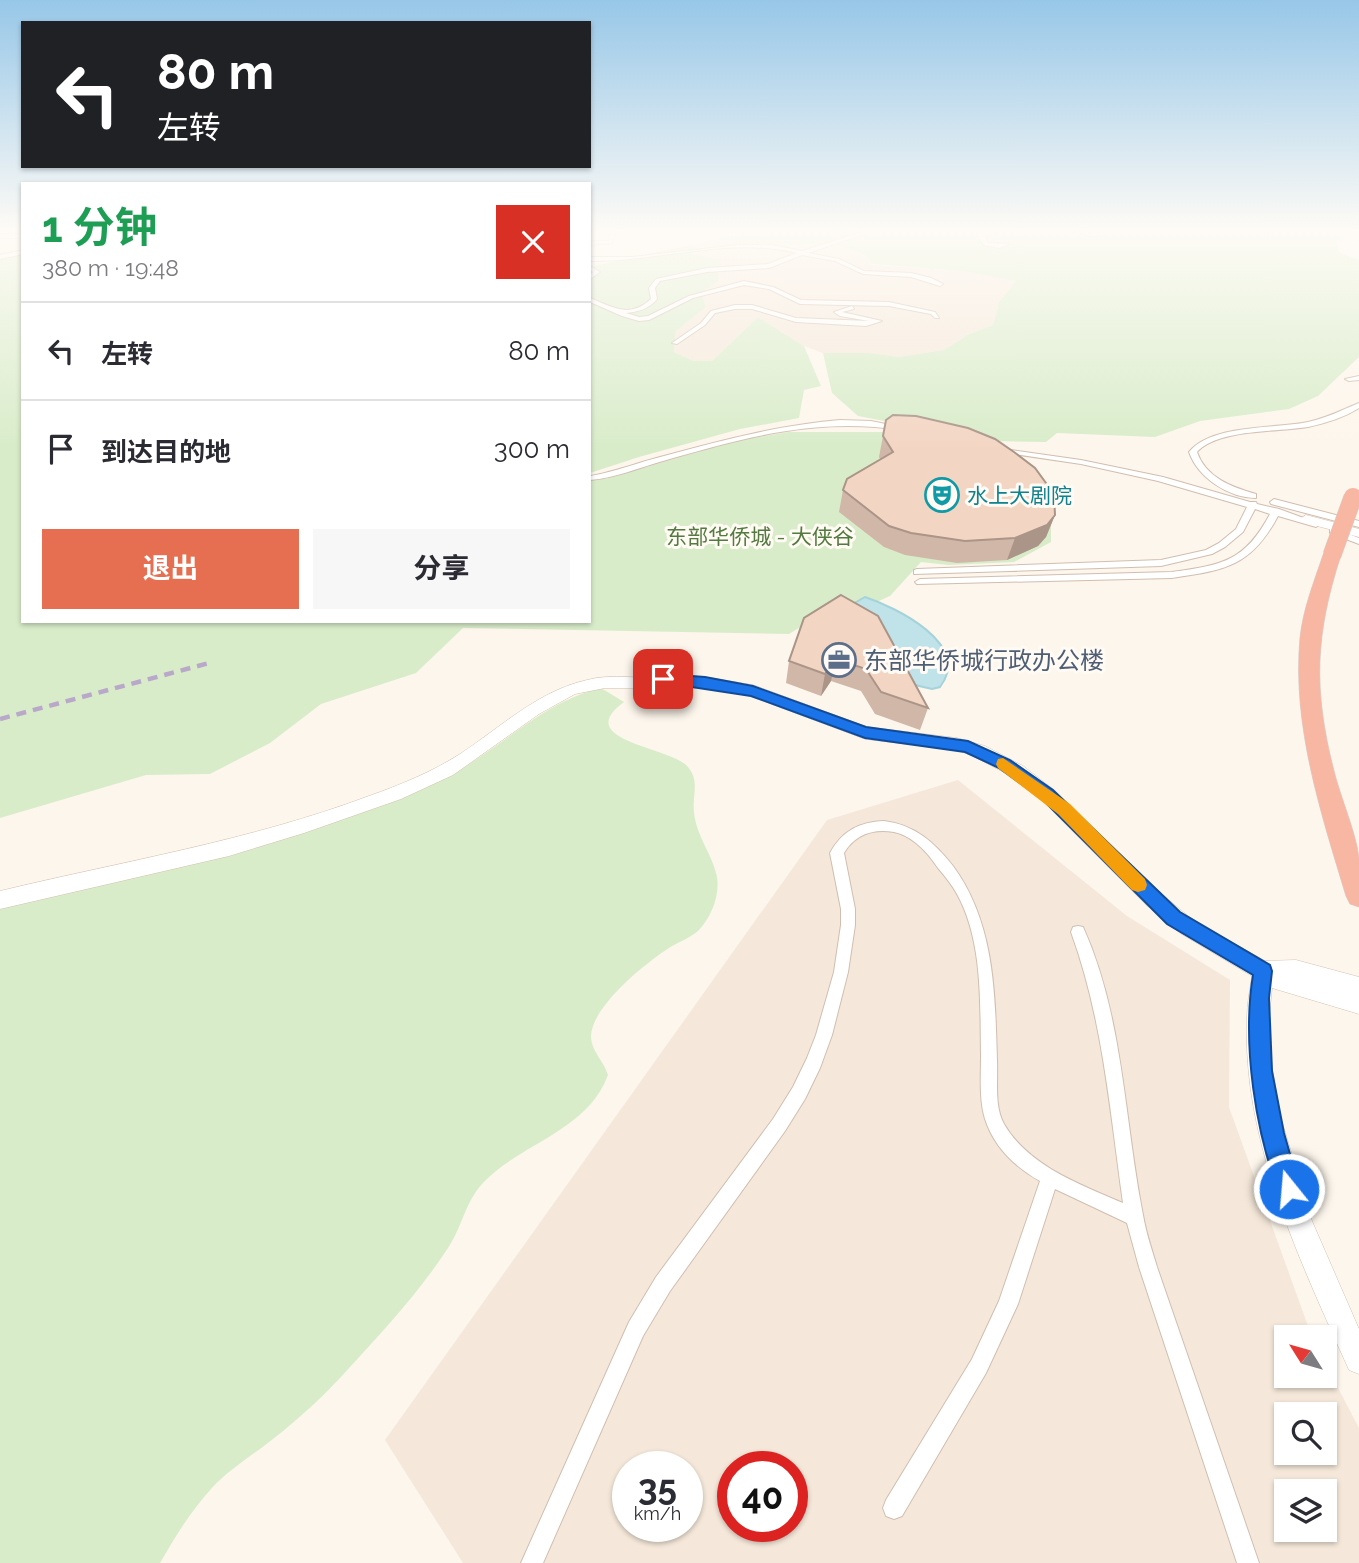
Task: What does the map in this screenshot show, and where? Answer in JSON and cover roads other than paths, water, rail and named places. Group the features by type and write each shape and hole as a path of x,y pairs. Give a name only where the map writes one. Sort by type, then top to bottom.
{"highway":[{"path":"1356,492 1316,605 1310,638 1311,696 1317,745 1359,896"}],"street":[{"path":"598,304 639,319 649,318 677,304"},
{"path":"618,313 636,311 650,304"},
{"path":"878,304 903,306 933,313 937,317"},
{"path":"675,343 703,324 713,312 725,308 752,307 796,320 866,324 879,321 837,312 848,308 877,311 881,308 878,304"},
{"path":"1349,379 1359,378"},
{"path":"1359,405 1348,414 1328,419 1215,437 1199,445 1193,452 1195,464 1201,470 1229,487 1359,524"},
{"path":"591,478 619,473 754,434 860,422 909,430"},
{"path":"984,448 1114,468 1359,533"},
{"path":"1253,504 1240,530 1222,545 1209,552 1172,561 919,577 1172,575 1208,569 1227,564 1255,547 1264,538 1276,511"},
{"path":"1306,519 1359,541"},
{"path":"0,900 229,848 305,826 445,771 489,745 540,706 568,691 604,683 661,684 663,679 705,682 753,691 865,733 957,744 979,751 1017,772 1048,795 1174,918 1290,985 1359,1004"},
{"path":"532,1563 636,1329 663,1283 779,1125 814,1062 841,972 848,909 837,853 849,835 869,827 886,826 909,833 936,854 965,895 984,962 988,999 989,1103 998,1130 1014,1152 1050,1177 1135,1217"},
{"path":"1078,932 1091,966 1106,1025 1135,1217 1148,1267 1248,1563"},
{"path":"1263,971 1269,968 1284,968 1359,987"},
{"path":"1263,971 1259,998 1260,1053 1276,1145 1314,1258 1359,1360"},
{"path":"894,1508 979,1366 1008,1304 1050,1177"}],"water":[{"path":"865,597 911,619 939,642 946,656 947,671 940,687 932,689 915,685 851,605"}],"railway":[{"path":"0,719 209,663"}],"place":[{"name":"水上大剧院","path":"942,495"},
{"name":"东部华侨城行政办公楼","path":"839,660"}],"park label":[{"name":"东部华侨城 - 大侠谷","path":"760,536"}]}
